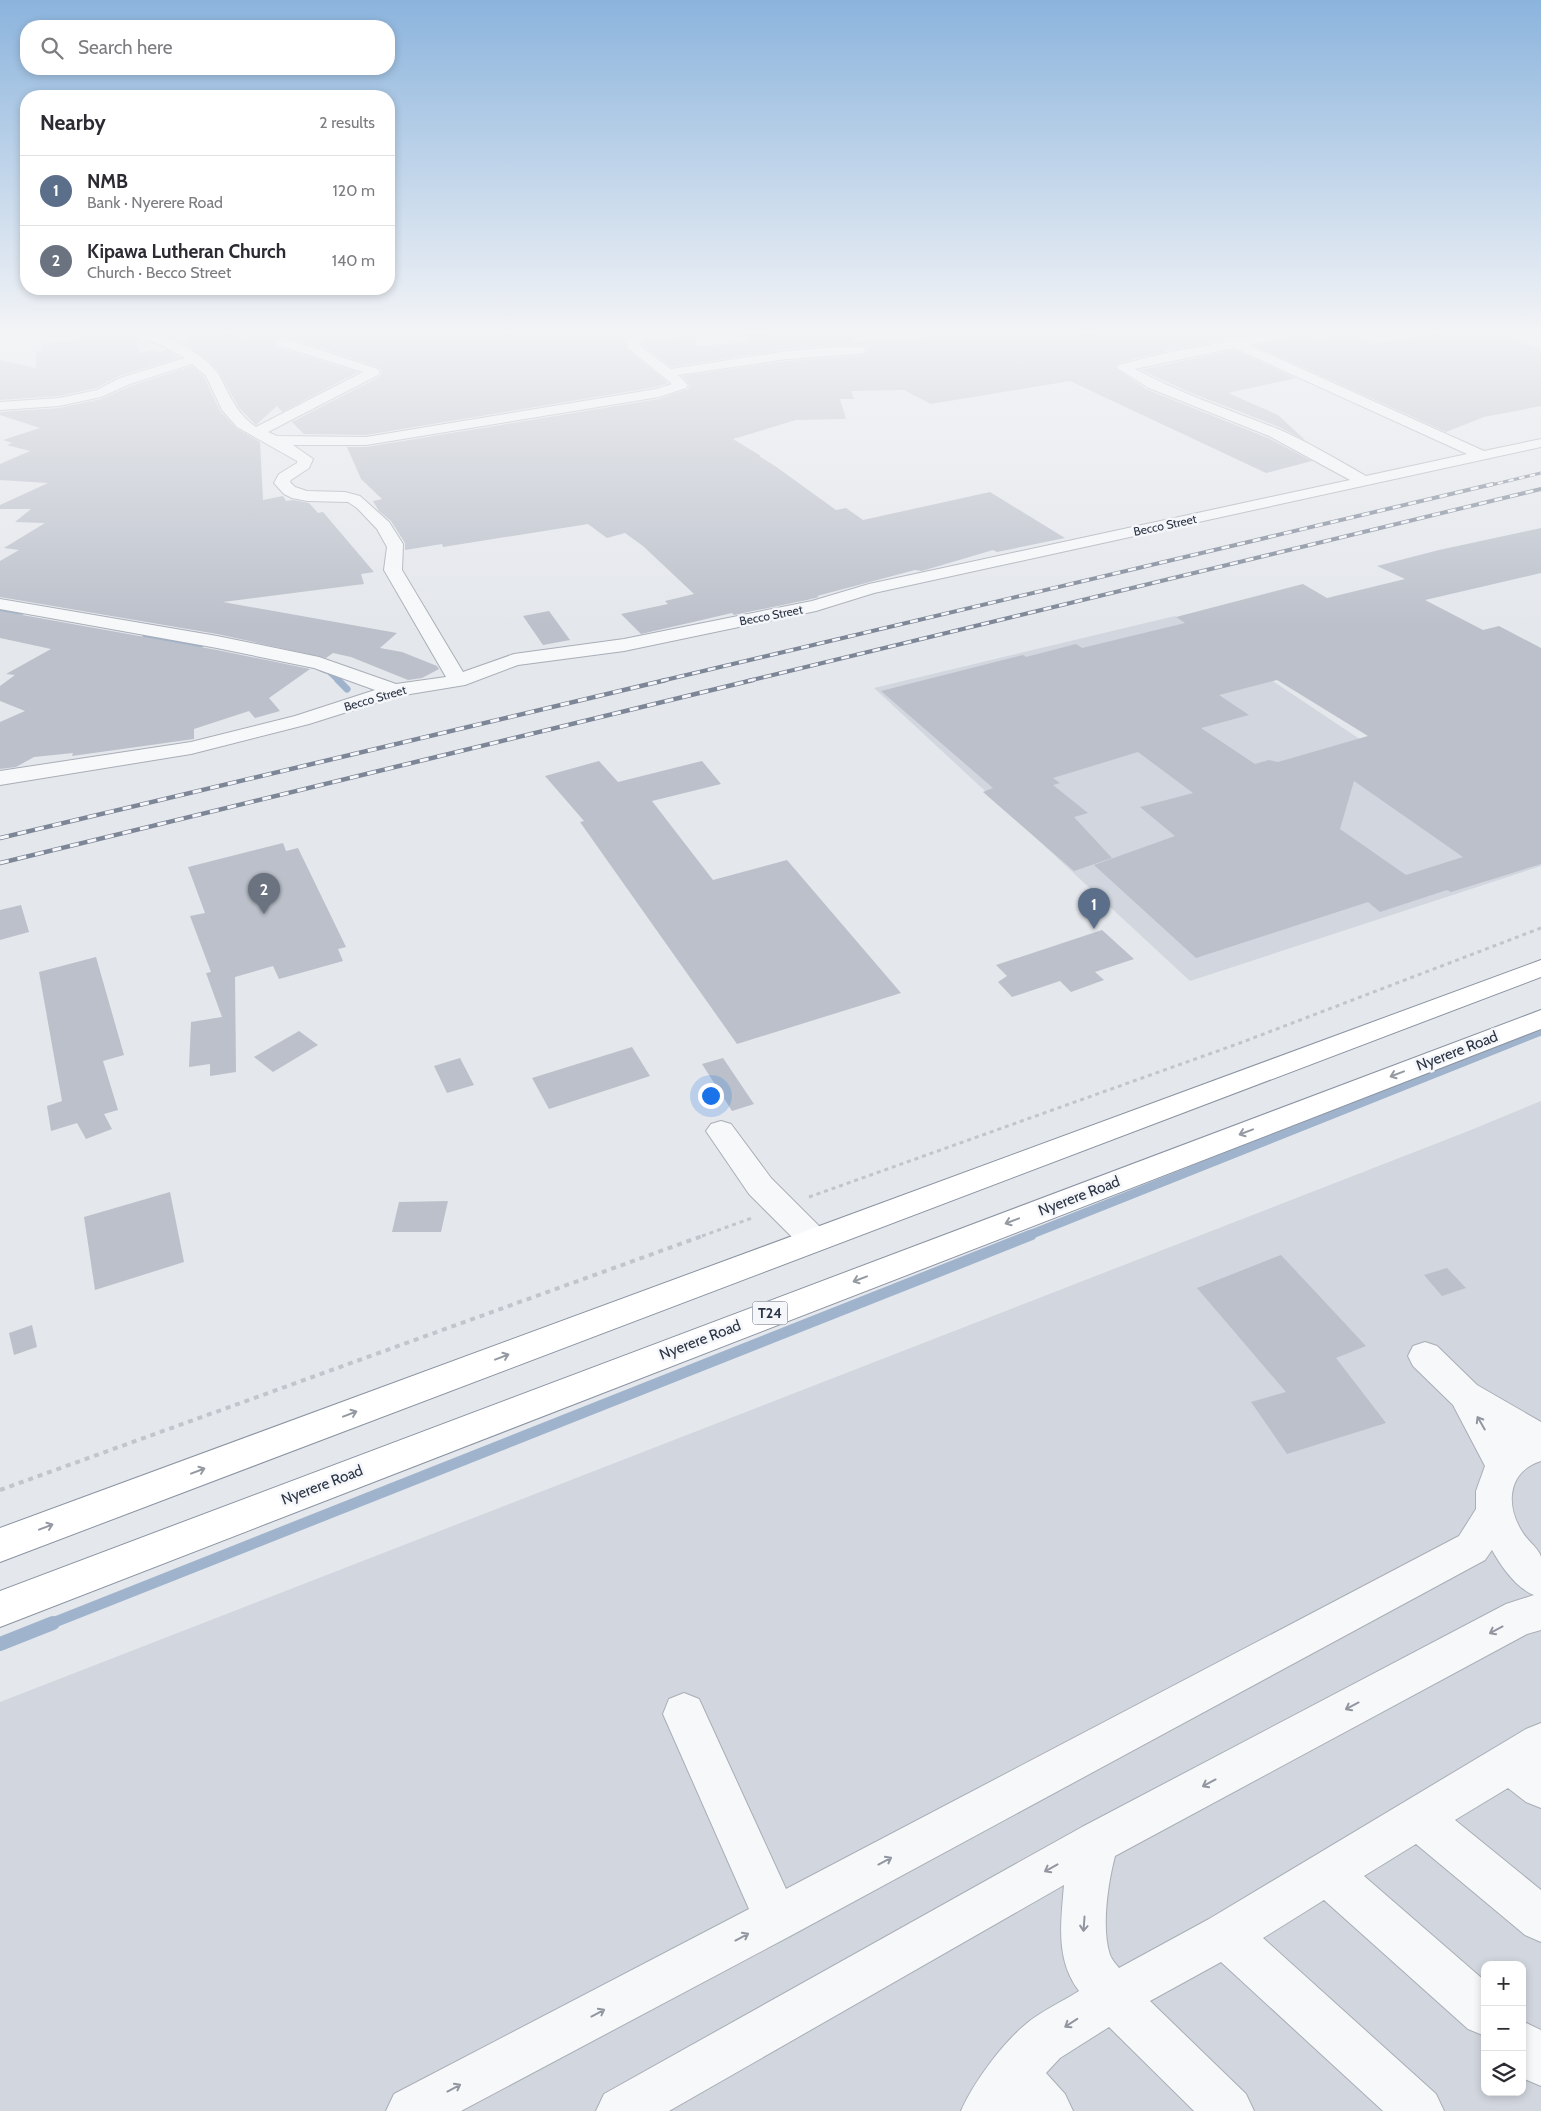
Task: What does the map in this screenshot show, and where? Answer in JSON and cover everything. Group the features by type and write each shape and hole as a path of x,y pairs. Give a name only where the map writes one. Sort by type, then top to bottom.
{"highway":[{"path":"0,1544 1541,968"},
{"name":"Nyerere Road","path":"0,1610 1541,1019"}],"street":[{"path":"250,428 256,433 274,440 305,459 304,465 285,477 282,483 287,490 308,497 346,496 356,500 386,527 396,546 392,562 393,570 458,681"},
{"path":"256,433 266,428"},
{"path":"274,440 321,442 366,440 453,428"},
{"path":"1257,428 1331,462 1363,481"},
{"path":"1420,428 1483,456"},
{"name":"Becco Street","path":"0,778 191,748 302,720 395,690 458,681 514,660 624,645 816,606 869,589 1541,443"},
{"path":"4,606 217,642 319,662 395,690"},
{"path":"721,1131 760,1186 814,1240"},
{"path":"1425,1356 1465,1395 1516,1427 1541,1439"},
{"path":"1465,1395 1503,1466"},
{"path":"1541,1446 1521,1452 1503,1466 1494,1487 1494,1513 1506,1542 1527,1569 1541,1580"},
{"path":"411,2111 1472,1548 1494,1513"},
{"path":"622,2111 1097,1842 1520,1617 1541,1612"},
{"path":"684,1714 776,1919"},
{"path":"1048,2111 999,2093 1043,2042 1112,1997 1226,1935 1419,1818 1531,1765"},
{"path":"1419,1818 1541,1920"},
{"path":"1097,1842 1087,1878 1083,1938 1090,1968 1112,1997 1230,2111"},
{"path":"1327,1873 1481,2008"},
{"path":"1226,1935 1419,2111"},
{"path":"1526,2049 1541,2062"}],"shaded area":[{"path":"1175,616 1541,860 1541,866 1190,981 874,688"},
{"path":"1541,1101 1541,2111 0,2111 0,1702 1466,1132"}],"building":[{"path":"39,428 236,428 260,442 263,500 283,496 286,501 293,500 309,503 318,513 323,512 374,572 361,574 364,584 223,602 397,633 380,648 402,652 437,666 439,669 422,678 408,680 351,657 333,653 326,658 217,634 0,597 0,561 19,550 4,548 45,523 15,522 31,509 0,509 0,505 48,483 0,480 0,464 30,451 7,445 12,443 3,440 40,428"},
{"path":"298,428 411,428 366,435 304,434"},
{"path":"485,428 771,428 733,439 761,456 759,456 836,510 846,508 863,520 990,492 1065,538 997,552 993,550 922,571 915,570 807,600 734,615 732,613 641,634 621,614 668,604 665,601 694,594 643,546 625,533 607,538 588,524 443,547 442,544 405,550 405,543 391,521 379,511 373,501 382,499 361,479 347,447 366,447"},
{"path":"1169,428 1242,428 1268,438 1312,461 1266,473"},
{"path":"1280,428 1291,428 1306,441"},
{"path":"1436,428 1457,428 1446,432"},
{"path":"1541,528 1541,573 1425,600 1483,630 1499,626 1541,648 1541,864 1451,892 1447,890 1380,912 1368,902 1196,958 1094,865 1175,836 1140,807 1193,793 1138,752 1053,778 1060,783 1053,785 1088,813 1074,817 1112,858 1074,871 983,792 993,788 881,691 1023,655 1026,657 1076,644 1082,648 1185,623 1176,617 1303,584 1327,598 1405,579 1377,566 1439,550","holes":["1277,680 1368,736 1278,762 1269,760 1255,764 1201,728 1249,715 1219,695","1354,781 1463,857 1406,875 1340,829"]},
{"path":"0,611 217,650 310,669 269,698 280,711 255,718 249,711 194,729 194,739 72,756 73,753 34,757 16,767 0,769 0,722 25,711 0,701 0,686 15,675 6,674 51,649 0,638"},
{"path":"549,611 570,640 543,645 523,616"},
{"path":"599,761 618,782 702,761 721,784 652,801 713,880 787,860 901,993 737,1044 580,822 584,821 545,776"},
{"path":"283,843 286,851 298,848 346,947 338,949 343,961 279,979 273,966 235,977 236,1072 210,1076 210,1064 189,1067 191,1022 222,1017 206,973 211,972 190,916 205,913 188,867"},
{"path":"21,905 29,932 0,940 0,910"},
{"path":"1102,930 1134,959 1095,972 1104,980 1071,992 1060,981 1012,997 998,982 1007,976 996,965"},
{"path":"96,957 124,1055 103,1061 118,1110 104,1114 112,1129 86,1139 77,1123 51,1131 47,1106 62,1101 39,972"},
{"path":"299,1031 318,1045 273,1072 254,1057"},
{"path":"632,1047 650,1076 549,1109 532,1078"},
{"path":"460,1058 474,1085 447,1093 434,1066"},
{"path":"723,1058 754,1104 732,1111 702,1064"},
{"path":"170,1192 184,1262 95,1290 84,1217"},
{"path":"448,1201 441,1232 392,1232 399,1202"},
{"path":"1281,1255 1366,1346 1336,1358 1386,1423 1287,1454 1251,1402 1286,1392 1197,1288"},
{"path":"1447,1268 1466,1288 1442,1296 1424,1275"},
{"path":"32,1325 37,1347 14,1355 9,1333"}],"waterway":[{"path":"0,612 22,612"},
{"path":"145,635 201,645"},
{"path":"321,669 329,672 339,681"},
{"path":"339,681 347,689"},
{"path":"1027,1236 1541,1031"},
{"path":"50,1624 1031,1235"},
{"path":"0,1644 53,1623"}],"railway":[{"path":"1487,486 1541,473"},
{"path":"661,681 1493,484"},
{"path":"748,681 1541,489"},
{"path":"0,838 666,680"},
{"path":"0,863 753,680"}],"place":[{"name":"Kipawa Lutheran Church","path":"264,914"},
{"name":"NMB","path":"1094,929"}]}
